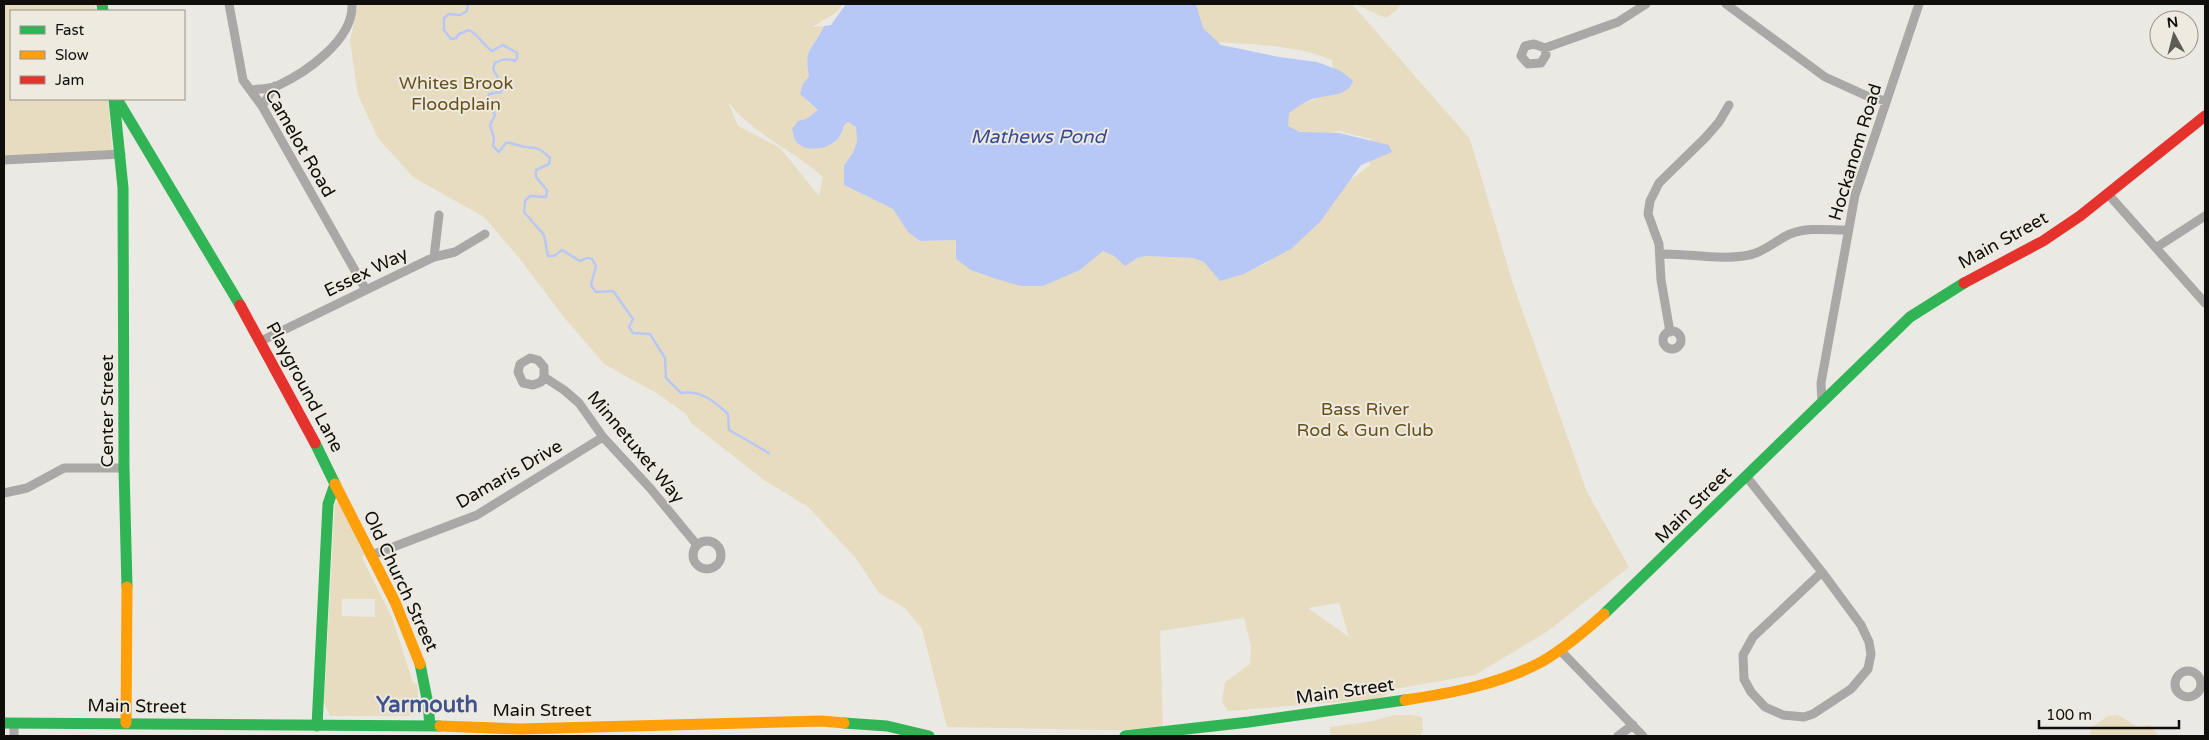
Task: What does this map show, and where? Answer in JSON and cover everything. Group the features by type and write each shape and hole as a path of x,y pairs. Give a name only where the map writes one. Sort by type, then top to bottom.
{"main road":[{"name":"Center Street","path":"116,100 120,154 125,376 124,468 128,609 126,723"},
{"name":"Playground Lane","path":"117,100 130,118 261,341 325,461 335,484"},
{"name":"Main Street","path":"1125,736 1176,734 1462,690 1512,675 1534,666 1560,650 1619,602 1900,326 1930,301 2061,229 2205,116"},
{"name":"Old Church Street","path":"335,484 407,628 421,667 429,702 430,726"},
{"path":"317,726 328,504 335,484"},
{"name":"Main Street","path":"9,723 126,723 288,731 317,726 430,726 462,731 822,721 887,726 929,736"}],"street":[{"name":"Camelot Road","path":"229,4 243,80 262,106 366,290"},
{"path":"250,90 275,86 317,62 334,45 349,22 352,4"},
{"path":"1545,48 1618,22 1646,4"},
{"path":"1726,4 1825,77 1861,94 1886,101"},
{"name":"Hockanom Road","path":"1822,402 1821,383 1855,195 1919,4"},
{"path":"262,106 275,86"},
{"path":"1670,332 1661,280 1660,254 1648,214 1653,194 1668,172 1719,122 1729,105"},
{"path":"4,160 120,154"},
{"path":"2108,194 2205,303"},
{"path":"434,257 438,215"},
{"path":"2157,247 2205,216"},
{"path":"1660,254 1747,256 1767,248 1798,231 1848,230"},
{"name":"Essex Way","path":"261,341 434,257 455,252 485,234"},
{"name":"Minnetuxet Way","path":"544,377 579,403 603,437 650,488 697,545"},
{"name":"Damaris Drive","path":"372,555 477,515 603,437"},
{"path":"4,493 27,488 64,468 124,468"},
{"path":"1746,476 1822,572 1865,630 1870,648 1869,664 1864,676 1852,689 1822,710 1804,717 1783,715 1765,707 1751,692 1744,679 1743,655 1753,637 1822,572"},
{"path":"1560,650 1643,736"},
{"path":"9,723 14,736"},
{"path":"1618,736 1633,725"}],"green space":[{"path":"4,4 94,4 96,10 10,10 10,100 108,100 112,150 4,157"},
{"name":"Bass River Rod & Gun Club","path":"358,4 843,4 837,12 812,27 824,26 810,49 807,59 809,76 803,84 807,101 818,110 806,119 833,144 841,136 844,125 848,122 856,127 857,141 853,153 844,165 844,185 893,209 908,232 920,241 956,240 955,249 1065,276 1080,270 1103,250 1125,265 1137,258 1146,256 1193,258 1239,274 1267,263 1287,235 1324,201 1370,165 1371,139 1339,131 1320,135 1277,153 1287,108 1316,99 1335,83 1332,60 1288,48 1212,42 1183,4 1352,4 1470,139 1513,284 1587,492 1629,567 1548,631 1475,675 1389,690 1388,694 1376,699 1228,711 1222,702 1225,682 1250,664 1251,646 1244,618 1160,631 1163,731 947,727 922,629 905,608 879,593 855,557 808,507 764,480 691,423 686,414 658,394 604,364 484,217 413,177 378,138 358,95 350,41","holes":["728,102 750,124 823,177 819,196 780,148 738,126","1339,603 1349,637 1308,608"]},
{"path":"1355,4 1401,4 1398,9 1386,18"},
{"path":"335,502 339,503 364,555 362,558 393,620 413,683 417,684 418,697 415,709 409,716 330,716 324,703","holes":["342,599 375,599 375,617 342,616"]},
{"path":"1394,715 1422,717 1423,731 1420,736 1330,736 1330,727 1373,721"},
{"path":"2118,715 2138,727 2150,725 2159,736 2089,736 2092,727 2108,716"}],"water":[{"name":"Mathews Pond","path":"846,4 1196,4 1203,28 1221,45 1279,57 1317,62 1341,71 1353,81 1341,93 1310,100 1294,109 1289,113 1288,126 1300,132 1339,133 1389,145 1392,152 1361,165 1320,222 1291,249 1244,274 1220,281 1204,262 1193,258 1146,256 1137,258 1125,266 1114,256 1103,251 1080,270 1043,286 1021,286 971,270 956,259 956,240 920,241 908,232 893,209 844,185 844,165 853,153 857,141 856,127 848,122 844,125 841,135 836,141 825,147 805,148 795,140 792,129 798,121 806,119 818,110 800,94 803,84 809,76 808,54 824,26 831,25"}],"waterway":[{"path":"468,4 467,11 460,15 449,14 444,18 444,30 451,39 469,30 492,51 503,45 517,53 515,61 507,59 500,61 495,63 493,69 503,87 501,92 489,94 488,100 495,115 490,125 494,138 493,146 499,152 506,143 537,148 550,158 549,164 536,170 536,177 547,190 546,197 530,196 525,201 524,212 544,235 548,256 554,256 562,250 580,261 587,258 592,259 596,266 591,285 596,292 613,291 633,319 629,327 633,333 650,334 665,358 666,378 681,393 695,393 712,401 728,414 729,430 769,453"}],"traffic: fast":[{"path":"102,4 103,10"},
{"path":"114,100 123,188 124,468 127,587"},
{"path":"118,100 240,305"},
{"path":"1604,614 1910,317 1964,283"},
{"path":"315,443 335,484 328,504 317,726"},
{"path":"420,664 428,704 430,726"},
{"path":"1125,736 1249,722 1405,700"},
{"path":"4,723 440,726"},
{"path":"844,723 887,726 929,736"}],"traffic: slow":[{"path":"335,484 395,602 420,664"},
{"path":"126,723 127,587"},
{"path":"1405,700 1493,682 1527,669 1559,651 1604,614"},
{"path":"440,726 520,729 822,721 844,723"}],"traffic: jam":[{"path":"1964,283 2043,241 2080,216 2205,116"},
{"path":"240,305 315,443"}],"district":[{"name":"Yarmouth","path":"427,704"}],"park label":[{"name":"Whites Brook Floodplain","path":"456,94"}]}
